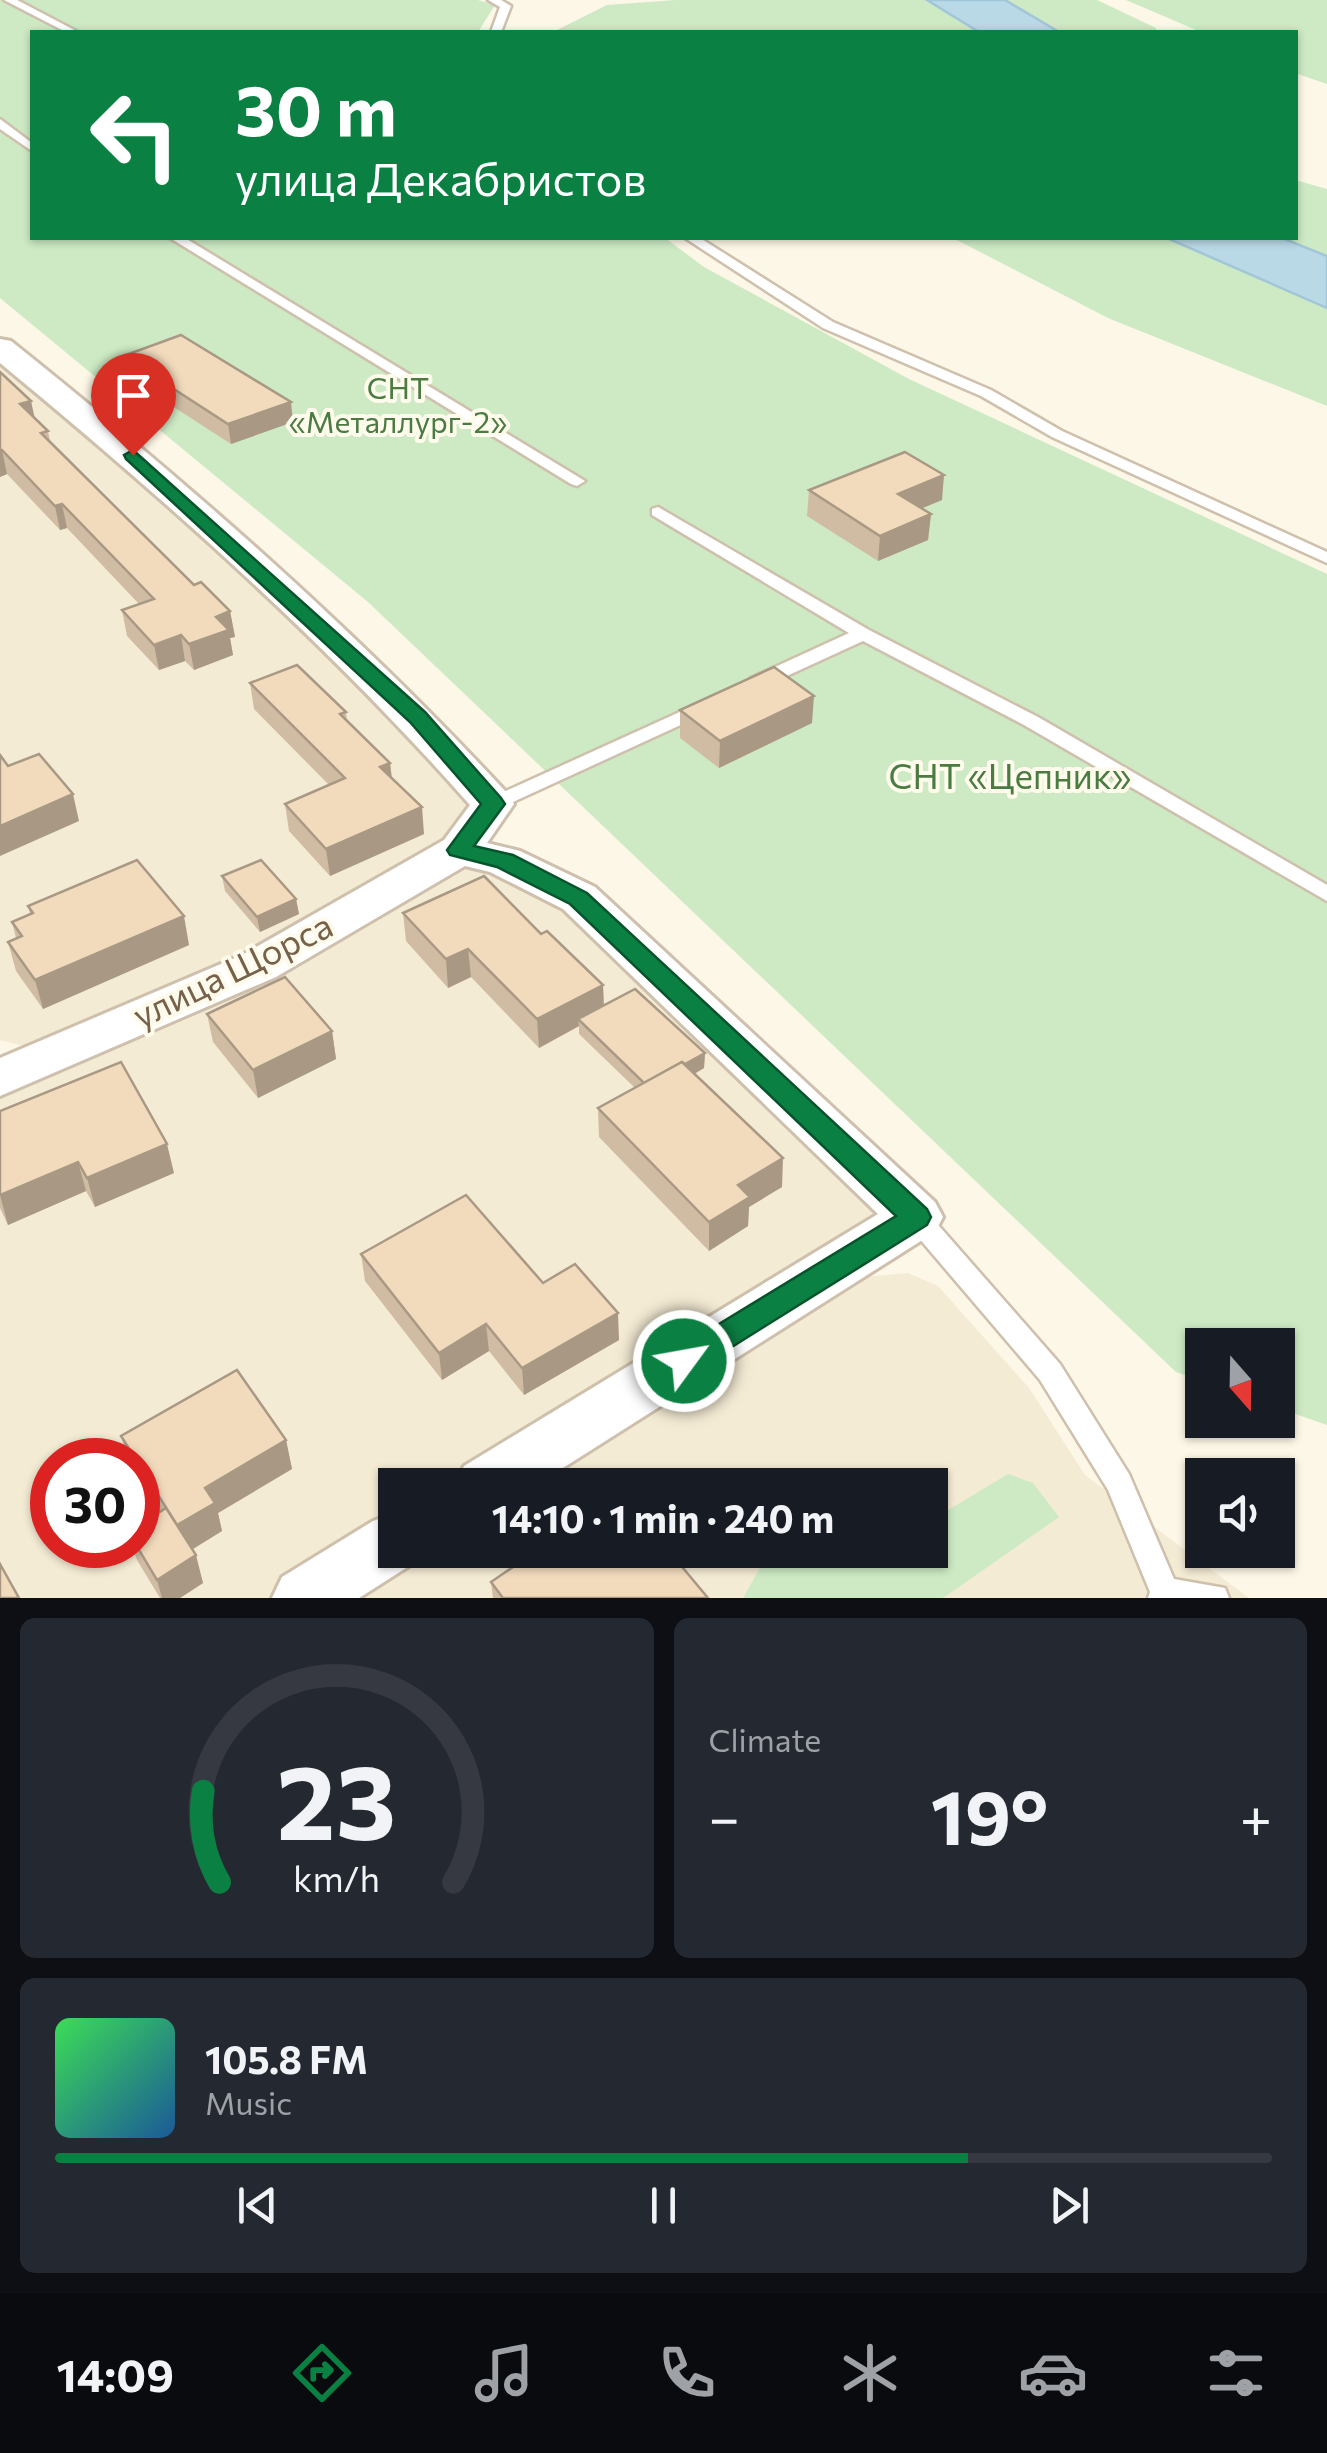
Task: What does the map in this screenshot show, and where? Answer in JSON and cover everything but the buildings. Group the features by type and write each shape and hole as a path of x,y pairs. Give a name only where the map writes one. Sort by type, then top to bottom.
{"street":[{"path":"0,348 160,476 417,717 493,804 459,850 504,861 579,898 916,1217 512,1468"},
{"name":"улица Щорса","path":"0,1078 259,966 459,850"},
{"path":"317,1594 378,1553"}],"lane":[{"path":"9,0 69,30"},
{"path":"493,0 506,6 497,30"},
{"path":"0,123 30,146"},
{"path":"180,240 577,481"},
{"path":"695,240 828,325 986,393 1057,434 1327,558"},
{"path":"658,512 862,634 1031,722 1327,894"},
{"path":"493,804 862,634"},
{"path":"916,1217 1050,1372 1119,1483 1164,1595 1214,1598"}],"shaded area":[{"path":"0,358 147,478 477,801 458,839 264,950 32,1048 0,1040"},
{"path":"473,867 501,871 552,897 874,1203 875,1217 476,1468 378,1468 378,1530 269,1598 0,1598 0,1094 446,874"},
{"path":"908,1273 938,1286 1029,1388 1085,1475 1185,1550 1185,1568 1209,1568 1249,1598 345,1598 392,1568 948,1568 948,1468 550,1468 851,1278"}],"green space":[{"name":"СНТ «Цепник»","path":"0,0 478,0 495,5 479,30 30,30 30,240 668,240 704,267 909,379 1327,574 1327,1425 1295,1414 1295,1328 1185,1328 1185,1375 1176,1372 368,602 0,298"},
{"path":"676,0 927,0 976,30 557,30 607,5"},
{"path":"1005,0 1097,0 1156,28 1156,30 1056,30"},
{"path":"1126,0 1327,0 1327,84 1298,74 1298,30 1196,30"},
{"path":"1298,181 1327,189 1327,256 1287,240 1298,240"},
{"path":"957,240 1172,240 1327,308 1327,406 1108,318"},
{"path":"1008,1474 1033,1483 1059,1517 943,1598 743,1598 760,1568 948,1568 948,1510"}],"water":[{"path":"927,0 1005,0 1056,30 976,30"},
{"path":"1172,240 1287,240 1327,256 1327,308"}],"route":[{"path":"133,455 417,717 493,804 459,850 537,874 579,898 916,1217 684,1361"}],"park label":[{"name":"СНТ «Металлург-2»","path":"398,406"}]}
